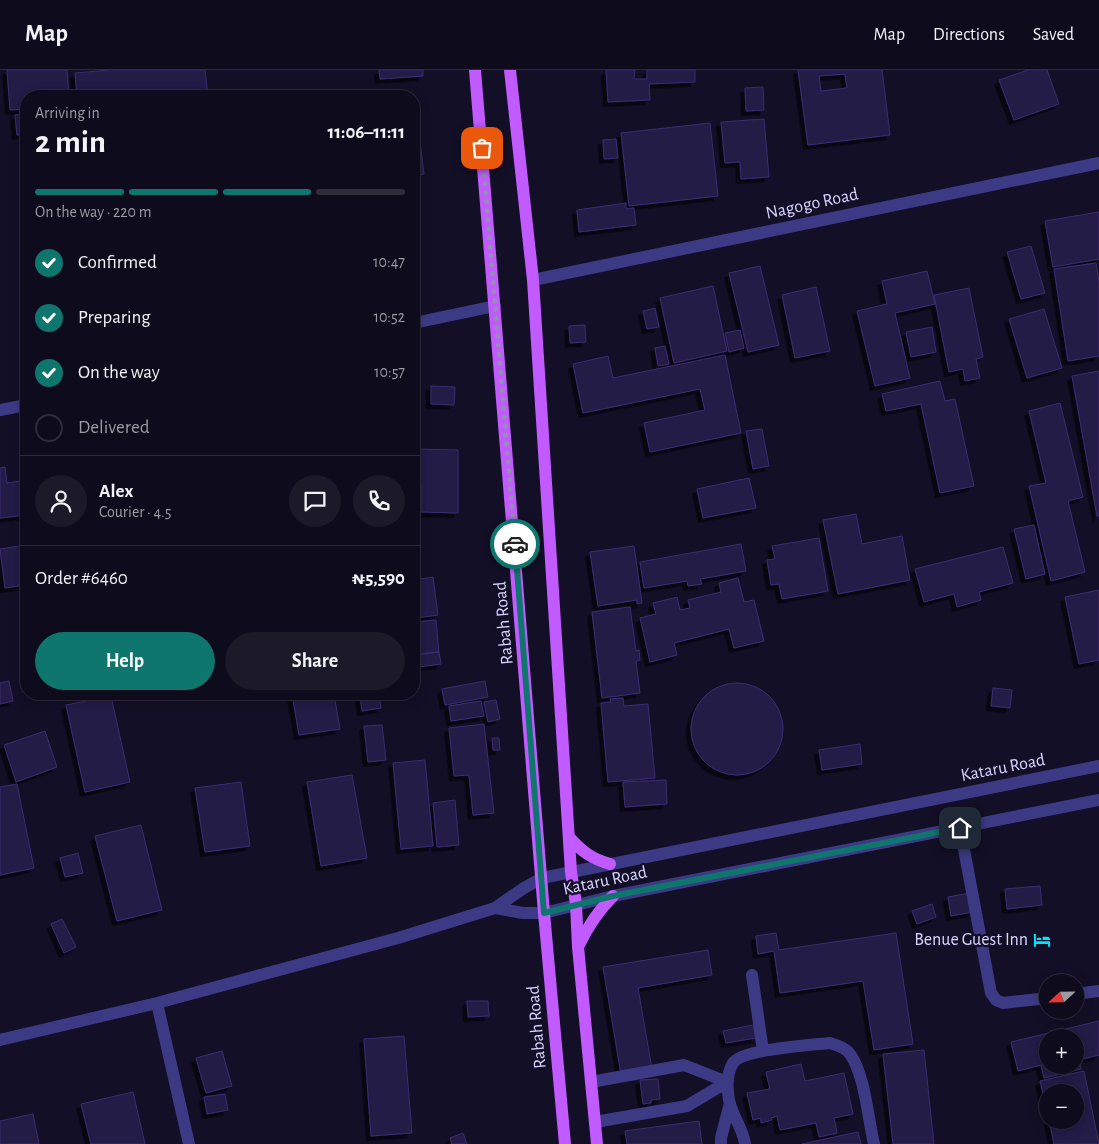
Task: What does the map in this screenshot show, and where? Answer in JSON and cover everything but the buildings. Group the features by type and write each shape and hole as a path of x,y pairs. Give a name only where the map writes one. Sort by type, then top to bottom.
{"main road":[{"name":"Rabah Road","path":"475,70 544,913 566,1144"},
{"path":"510,70 533,280 571,872 576,904 578,947 597,1144"},
{"path":"569,837 578,848 594,859 610,864"},
{"path":"578,947 589,924 599,910 613,896"}],"street":[{"name":"Nagogo Road","path":"533,280 1099,163"},
{"path":"420,322 495,306"},
{"path":"0,410 20,406"},
{"name":"Kataru Road","path":"495,908 542,878 1099,766"},
{"name":"Kataru Road","path":"495,908 523,913 544,913 613,896 1099,800"},
{"path":"960,828 991,993 996,1000 1003,1003 1039,999"},
{"path":"0,1040 157,1003 398,938 495,908"},
{"path":"752,975 764,1050"},
{"path":"1084,992 1099,990"},
{"path":"157,1003 189,1144"},
{"path":"745,1144 744,1134 730,1103 727,1082 733,1062 742,1055 764,1050 830,1042 850,1053 859,1073 874,1144"},
{"path":"591,1082 684,1065 727,1082"},
{"path":"595,1122 687,1106 727,1082"},
{"path":"721,1144 730,1103"}],"way so far":[{"path":"482,148 515,544"}],"place":[{"name":"Benue Guest Inn","path":"1042,940"}],"route":[{"path":"515,544 544,913 613,896 960,828"}]}
